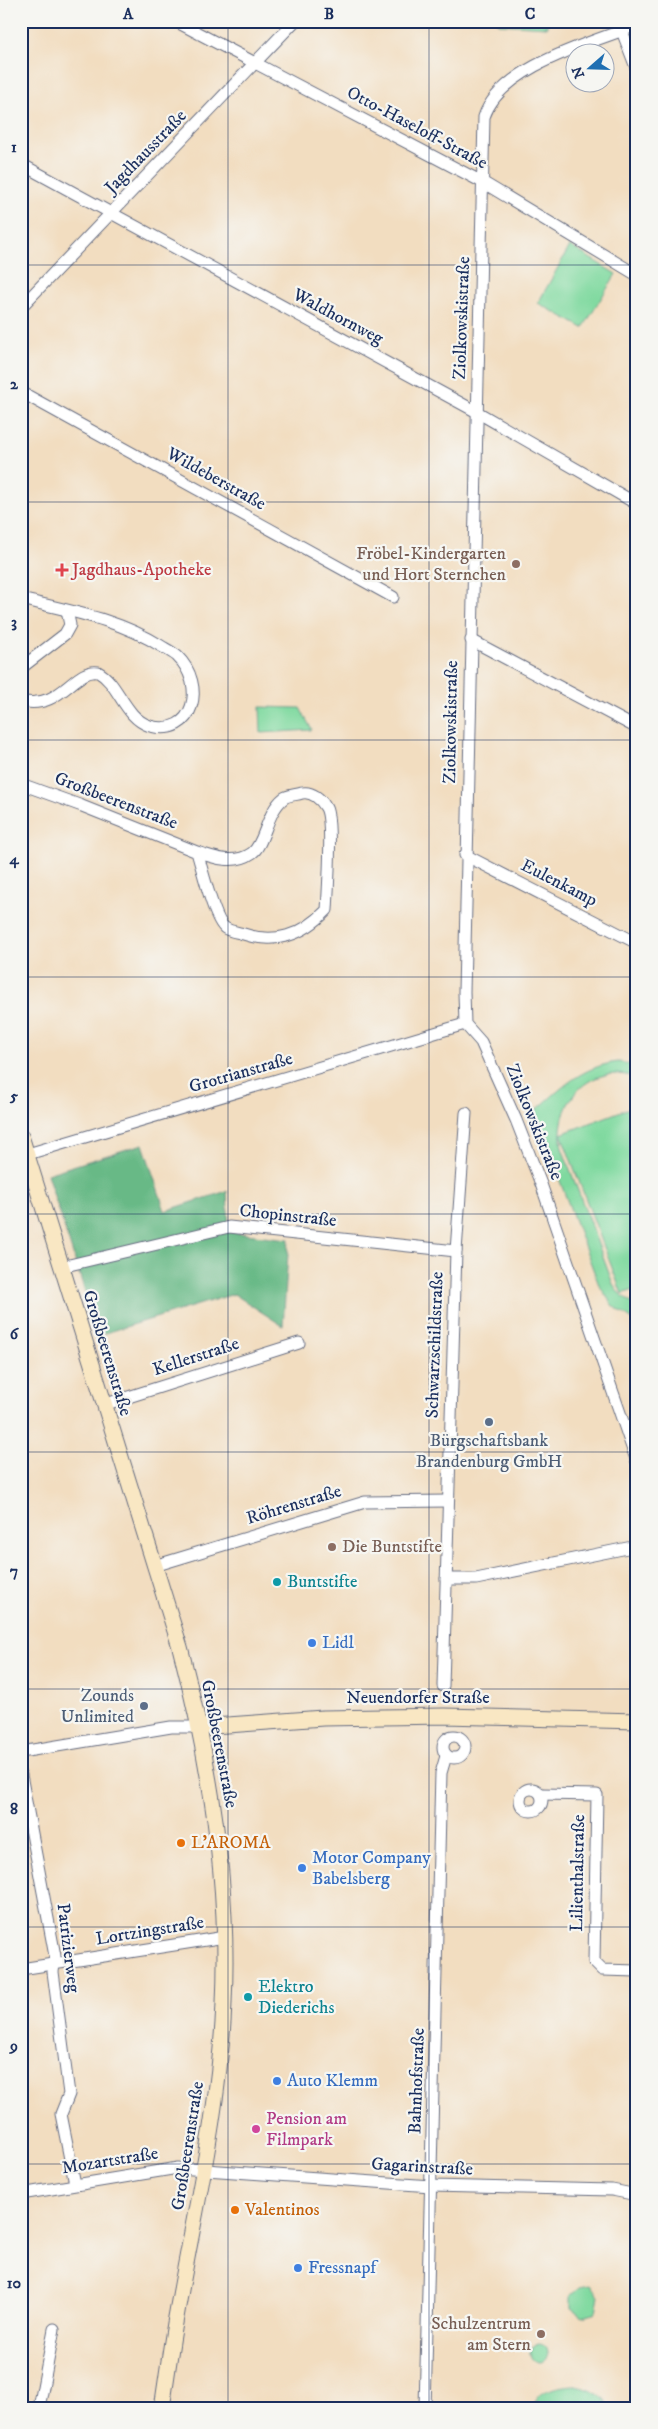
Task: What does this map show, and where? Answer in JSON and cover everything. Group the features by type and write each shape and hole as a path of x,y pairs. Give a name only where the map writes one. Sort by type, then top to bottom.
{"street":[{"name":"Otto-Haseloff-Straße","path":"175,21 484,183 637,275"},
{"name":"Jagdhausstraße","path":"21,307 295,21"},
{"name":"Ziolkowskistraße","path":"637,26 542,63 512,81 496,94 484,117 484,183 465,855 465,1024 481,1042 516,1120 541,1184 637,1462"},
{"path":"622,31 637,70"},
{"name":"Waldhornweg","path":"21,164 477,412 637,504"},
{"name":"Wildeberstraße","path":"21,392 393,597"},
{"path":"21,599 121,625 149,638 177,656 193,681 194,698 190,710 174,725 150,726 137,720 101,674 94,671 85,674 53,698 44,702 21,701"},
{"path":"21,668 65,634 70,624 67,611"},
{"path":"471,640 635,724"},
{"name":"Großbeerenstraße","path":"21,784 220,860 242,858 253,852 272,810 285,797 307,792 319,798 327,809 329,859 327,910 312,925 293,934 273,939 254,938 225,928 217,918 197,852"},
{"name":"Eulenkamp","path":"465,855 637,943"},
{"name":"Grotrianstraße","path":"24,1156 465,1024"},
{"name":"Schwarzschildstraße","path":"443,1686 456,1251 466,1113"},
{"name":"Großbeerenstraße","path":"21,1136 24,1156 61,1267 180,1647 200,1727 212,1803 225,1937 221,2044 205,2169 177,2312 162,2408"},
{"name":"Chopinstraße","path":"61,1267 229,1227 456,1251"},
{"name":"Kellerstraße","path":"103,1405 298,1343"},
{"name":"Röhrenstraße","path":"154,1566 365,1502 448,1501"},
{"path":"446,1579 476,1579 637,1546"},
{"name":"Neuendorfer Straße","path":"200,1727 323,1718 444,1716 637,1721"},
{"path":"21,1752 171,1727 200,1727"},
{"name":"Bahnhofstraße","path":"425,2408 441,1773 446,1756"},
{"name":"Patrizierweg","path":"21,1775 55,1956 53,1972 69,2094 61,2114 75,2184"},
{"name":"Lilienthalstraße","path":"541,1794 597,1795 594,1962 602,1970 637,1971"},
{"name":"Lortzingstraße","path":"21,1969 225,1937"},
{"name":"Mozartstraße","path":"21,2194 178,2168 205,2169"},
{"name":"Gagarinstraße","path":"205,2169 431,2186 612,2190 637,2195"},
{"path":"39,2408 54,2329"}],"green space":[{"path":"498,21 547,21 547,27 498,24"},
{"path":"570,246 616,274 583,328 538,303"},
{"path":"260,707 300,708 312,730 261,733"},
{"path":"618,1062 637,1065 637,1078 620,1074 604,1075 579,1089 570,1101 564,1115 561,1131 562,1148 613,1284 619,1293 637,1307 637,1323 613,1306 599,1285 534,1112 563,1087 582,1074"},
{"path":"637,1105 637,1289 622,1294 561,1134"},
{"path":"143,1144 165,1211 227,1191 229,1232 289,1239 283,1326 234,1294 99,1335 47,1174"},
{"path":"590,2285 599,2295 596,2312 582,2316 571,2308 571,2295 580,2287"},
{"path":"539,2344 545,2347 548,2353 545,2359 539,2362 533,2359 530,2353 533,2347"},
{"path":"575,2385 591,2389 600,2394 608,2408 534,2408 539,2397 549,2390"}],"place":[{"name":"Fröbel-Kindergarten und Hort Sternchen","path":"516,564"},
{"name":"Jagdhaus-Apotheke","path":"62,570"},
{"name":"Bürgschaftsbank Brandenburg GmbH","path":"489,1422"},
{"name":"Die Buntstifte","path":"332,1547"},
{"name":"Buntstifte","path":"277,1582"},
{"name":"Lidl","path":"312,1643"},
{"name":"Zounds Unlimited","path":"144,1706"},
{"name":"L'AROMA","path":"181,1843"},
{"name":"Motor Company Babelsberg","path":"302,1868"},
{"name":"Elektro Diederichs","path":"248,1997"},
{"name":"Auto Klemm","path":"277,2081"},
{"name":"Pension am Filmpark","path":"256,2129"},
{"name":"Valentinos","path":"235,2210"},
{"name":"Fressnapf","path":"298,2268"},
{"name":"Schulzentrum am Stern","path":"541,2334"}]}
